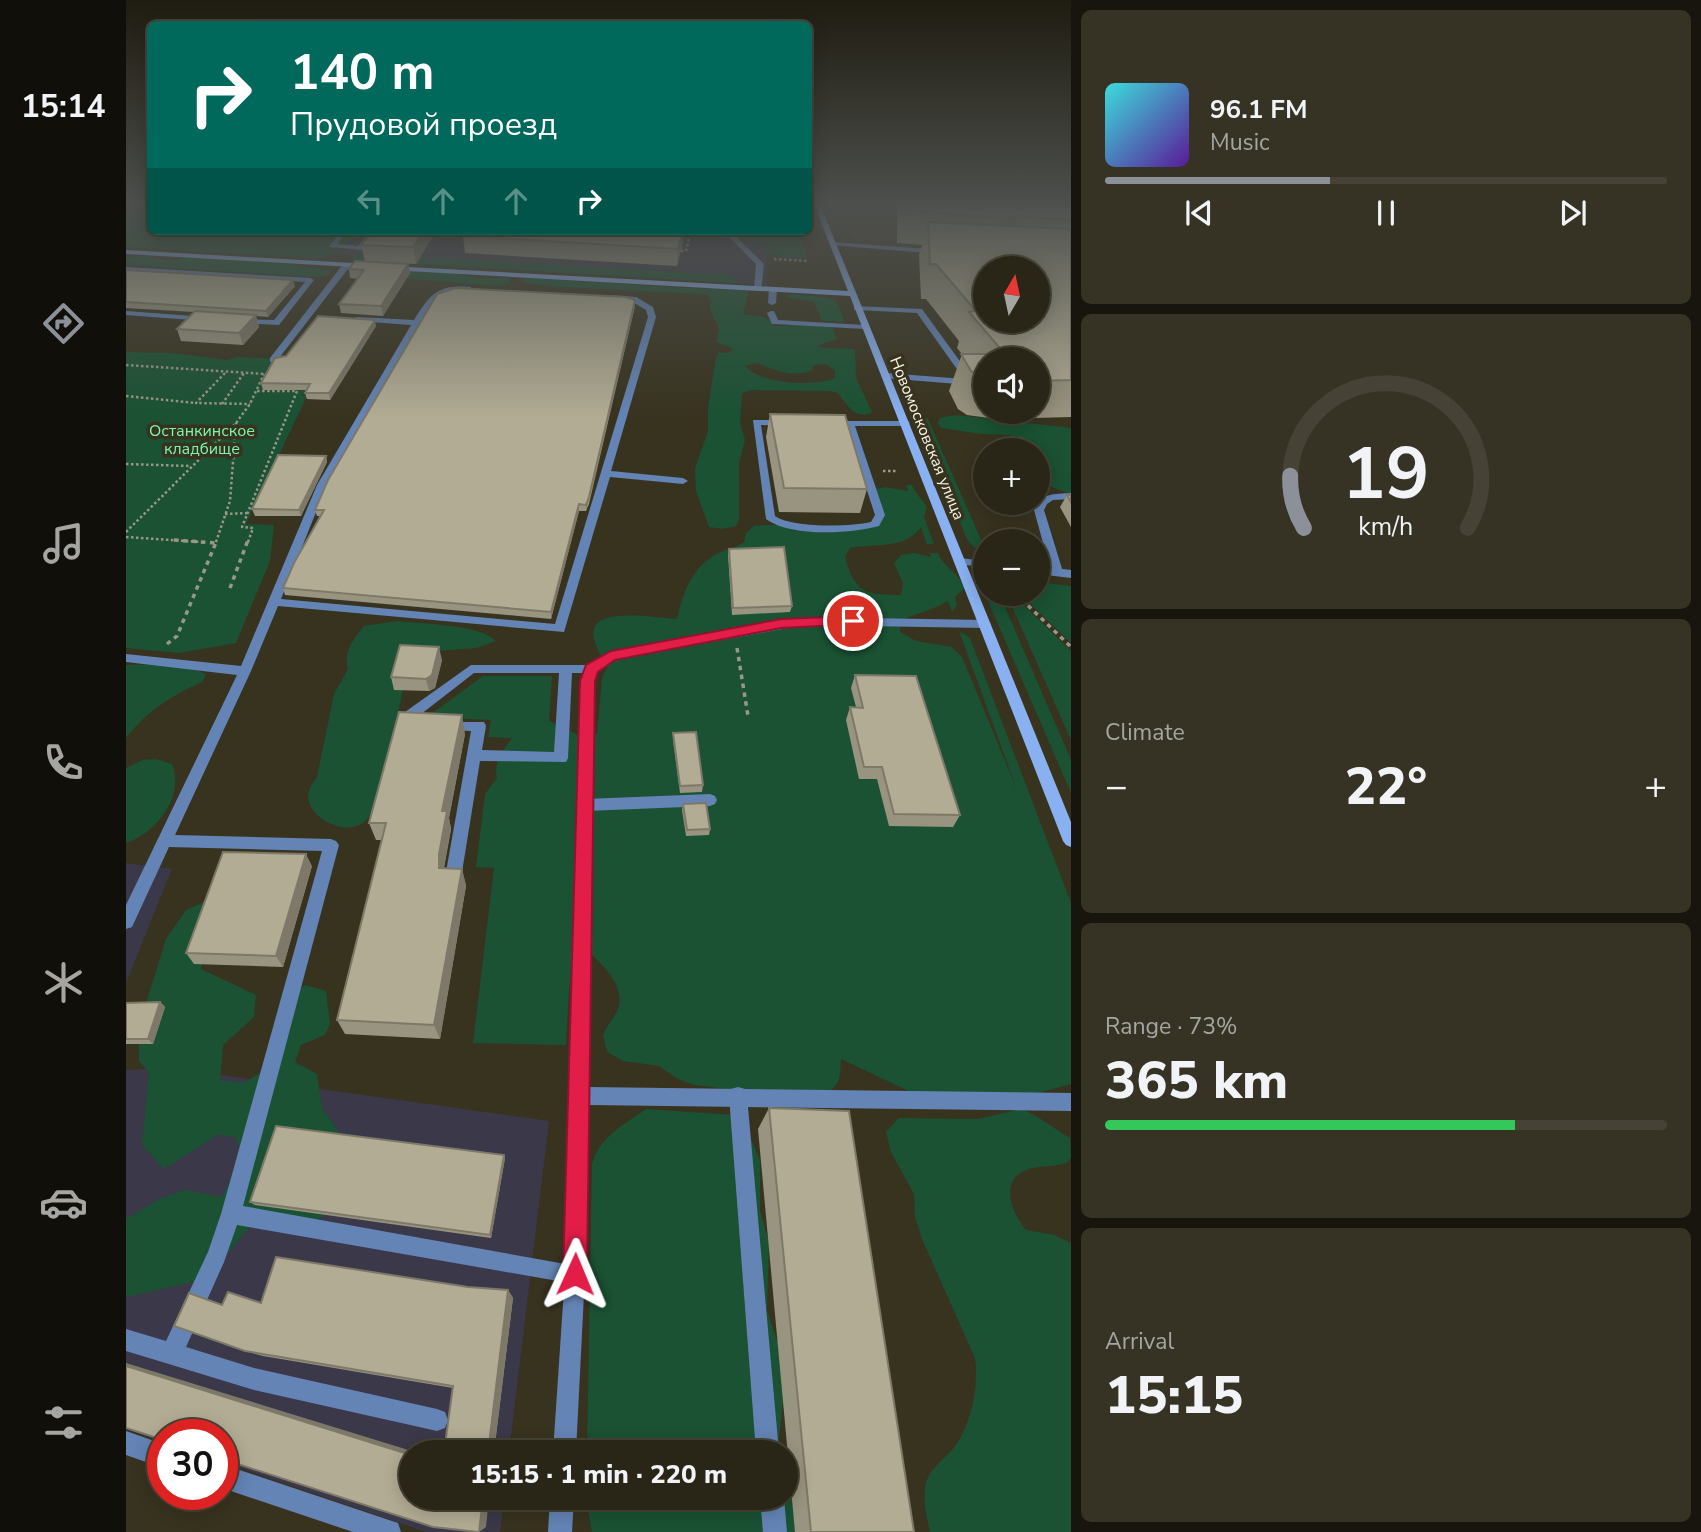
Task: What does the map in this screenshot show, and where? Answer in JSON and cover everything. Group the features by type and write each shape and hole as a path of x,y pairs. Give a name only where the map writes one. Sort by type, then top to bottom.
{"main road":[{"path":"527,275 852,294"},
{"name":"Новомосковская улица","path":"845,275 1071,841"}],"street":[{"path":"226,275 310,281 276,323 235,321"},
{"path":"273,360 339,275"},
{"path":"758,289 759,275"},
{"path":"126,922 134,885 163,842 245,671 323,485 415,323 434,294 459,288 485,290"},
{"path":"772,303 773,290"},
{"path":"274,602 561,629 652,317 650,309 642,303 604,296"},
{"path":"858,308 919,311 971,382 886,376"},
{"path":"126,313 222,320"},
{"path":"771,313 775,322 865,327"},
{"path":"307,316 323,317"},
{"path":"349,319 415,323"},
{"path":"796,423 756,422 770,517 774,522 787,526 864,527 875,524 880,515 850,424"},
{"path":"823,423 905,424"},
{"path":"606,474 683,481"},
{"path":"1057,572 1039,510 1042,502 1051,497 1071,496"},
{"path":"960,562 973,563"},
{"path":"1050,571 1071,574"},
{"path":"454,872 479,726 407,725 410,715 471,669 591,669 611,656 804,621 985,624"},
{"path":"126,658 245,671"},
{"path":"474,755 561,758 566,669"},
{"path":"565,1440 575,1274 587,681 591,669"},
{"path":"585,805 710,800"},
{"path":"163,842 331,845 231,1214 217,1255 171,1355"},
{"path":"578,1096 1071,1102"},
{"path":"738,1097 767,1440"},
{"path":"231,1214 575,1274"},
{"path":"126,1340 254,1379 437,1420"},
{"path":"126,1443 147,1450"},
{"path":"238,1481 388,1532"},
{"path":"560,1532 561,1510"},
{"path":"773,1510 775,1532"}],"path":[{"path":"126,535 190,466 236,423 250,404 273,360"},
{"path":"126,365 264,374"},
{"path":"195,403 226,372"},
{"path":"222,404 244,373"},
{"path":"230,588 253,527 242,527 250,513 297,391 256,391"},
{"path":"127,397 195,403 250,404"},
{"path":"162,649 177,636 216,543 230,501 236,423"},
{"path":"126,464 190,466"},
{"path":"225,514 250,513"},
{"path":"126,535 216,543"},
{"path":"1028,606 1071,647"},
{"path":"734,632 748,716"}],"shaded area":[{"path":"693,275 767,275 767,285 735,283 736,278"},
{"path":"126,863 172,869 126,983"},
{"path":"171,1068 549,1121 510,1440 399,1440 399,1510 503,1510 500,1532 426,1532 238,1467 238,1419 147,1419 147,1436 126,1429 126,1070"}],"green space":[{"path":"353,275 511,278 510,283 497,286 402,278 375,283 354,279"},
{"path":"609,275 730,275 736,278 735,283"},
{"path":"525,278 704,289 722,286 749,289 743,314 763,317 773,322 774,326 824,324 832,327 837,339 817,346 855,350 856,378 872,412 861,415 848,407 838,393 829,391 751,390 742,393 740,424 745,440 739,462 739,519 736,526 723,529 709,527 696,491 695,469 708,431 708,408 716,357 719,352 729,353 733,349 716,342 719,329 709,306 712,302 707,294 558,287 522,281","holes":["758,363 778,371 798,373 812,370 813,365 826,364 835,371 835,378 802,383 775,380 762,377 745,366"]},
{"path":"791,294 826,297 836,301 845,322 822,321 814,302 785,297"},
{"name":"Останкинское кладбище","path":"126,352 173,353 227,360 237,357 322,361 302,395 307,396 246,524 274,525 270,561 236,643 179,653 126,648"},
{"path":"955,415 973,417 973,424 1035,424 1071,428 1071,494 1050,486 1050,438 1013,438 1011,435 941,428 938,423 940,418"},
{"path":"927,417 976,529 973,529 973,547 967,539 919,425 920,420"},
{"path":"906,485 912,485 927,508 924,517 934,544 927,544 921,527 907,539 898,542 850,548 845,557 858,585 871,592 901,595 903,583 894,563 901,555 914,553 931,557 930,553 938,553 965,588 955,597 957,605 952,612 948,601 900,621 900,632 916,641 952,647 962,657 1017,790 959,631 970,638 1071,903 1071,1084 1023,1097 917,1095 841,1059 837,1084 816,1100 694,1085 676,1078 659,1066 623,1061 607,1052 603,1035 618,1009 620,998 610,974 587,950 575,959 569,988 566,1045 473,1043 494,868 476,867 485,794 497,778 498,762 512,738 488,737 491,720 427,717 483,676 552,676 549,721 580,736 597,734 602,678 608,666 596,645 594,631 599,622 626,615 677,619 690,581 701,565 718,553 744,542 746,533 754,526 871,523 876,516 871,490 885,487 908,491"},
{"path":"1050,583 1071,586 1071,643 1033,606 1050,606"},
{"path":"990,606 1005,606 1071,760 1071,793"},
{"path":"1012,606 1024,606 1071,651 1071,740"},
{"path":"397,621 464,628 488,635 496,641 476,648 425,652 403,690 383,782 370,815 355,827 338,826 321,818 310,805 308,797 317,777 334,694 348,669 350,646 364,626"},
{"path":"126,665 178,666 206,674 202,682 151,712 126,738"},
{"path":"156,759 172,764 175,788 171,800 158,822 126,843 126,768 143,760"},
{"path":"207,901 211,909 201,969 256,995 254,1017 223,1045 220,1080 243,1083 267,1069 284,1001 305,985 326,991 330,1024 325,1035 301,1045 295,1062 317,1074 322,1108 352,1150 334,1210 315,1221 252,1224 206,1279 126,1297 126,1219 159,1199 185,1190 222,1197 242,1156 236,1138 219,1134 164,1169 142,1145 149,1073 139,1061 139,1026 166,939 186,910"},
{"path":"646,1109 735,1115 745,1125 760,1161 760,1211 769,1242 767,1310 778,1344 785,1382 779,1440 587,1440 592,1164 601,1146 621,1126"},
{"path":"1021,1109 1070,1138 1071,1157 1068,1162 1029,1169 1019,1174 1013,1180 1010,1196 1016,1215 1026,1230 1054,1235 1071,1243 1071,1532 930,1532 925,1505 926,1483 931,1472 959,1441 969,1418 976,1381 975,1358 922,1239 915,1217 914,1194 891,1152 886,1132 899,1118 978,1119"},
{"path":"798,1498 809,1532 592,1532 588,1510 798,1510"}],"building":[{"path":"126,275 218,275 293,280 266,311 126,302"},
{"path":"360,275 401,275 381,306 339,304"},
{"path":"946,275 973,275 973,307"},
{"path":"1050,275 1071,275 1071,380 1050,381 1050,347 999,347 987,333 1050,333"},
{"path":"455,288 626,297 635,300 589,497 586,505 579,504 551,612 283,588 324,510 315,510 328,480 437,294"},
{"path":"195,311 256,315 239,333 177,329"},
{"path":"318,316 375,320 329,393 305,393 310,384 261,383 275,358 286,356"},
{"path":"961,354 973,354 973,372 971,371"},
{"path":"770,414 845,415 867,489 784,488"},
{"path":"278,455 326,456 299,510 252,509"},
{"path":"784,547 792,606 733,608 729,549"},
{"path":"400,645 439,647 432,675 426,679 391,677"},
{"path":"855,675 916,676 960,815 894,814 882,767 864,767 850,707 863,708"},
{"path":"399,712 462,715 442,811 447,811 439,868 462,869 434,1025 337,1020 386,823 369,823"},
{"path":"696,732 703,785 680,786 673,733"},
{"path":"706,803 710,829 687,830 683,804"},
{"path":"223,852 306,854 276,956 186,953"},
{"path":"160,1002 148,1039 126,1039 126,1003"},
{"path":"769,1108 849,1111 914,1532 811,1532"},
{"path":"276,1126 504,1155 490,1235 250,1202"},
{"path":"276,1257 468,1287 508,1290 489,1440 446,1440 453,1386 245,1351 174,1326 189,1293 222,1305 228,1292 261,1303"},
{"path":"126,1366 399,1451 399,1510 482,1510 479,1532 433,1527 238,1464 238,1419 147,1419 147,1435 126,1428"}],"route":[{"path":"575,1274 587,681 591,669 611,656 781,623 853,621"}]}
